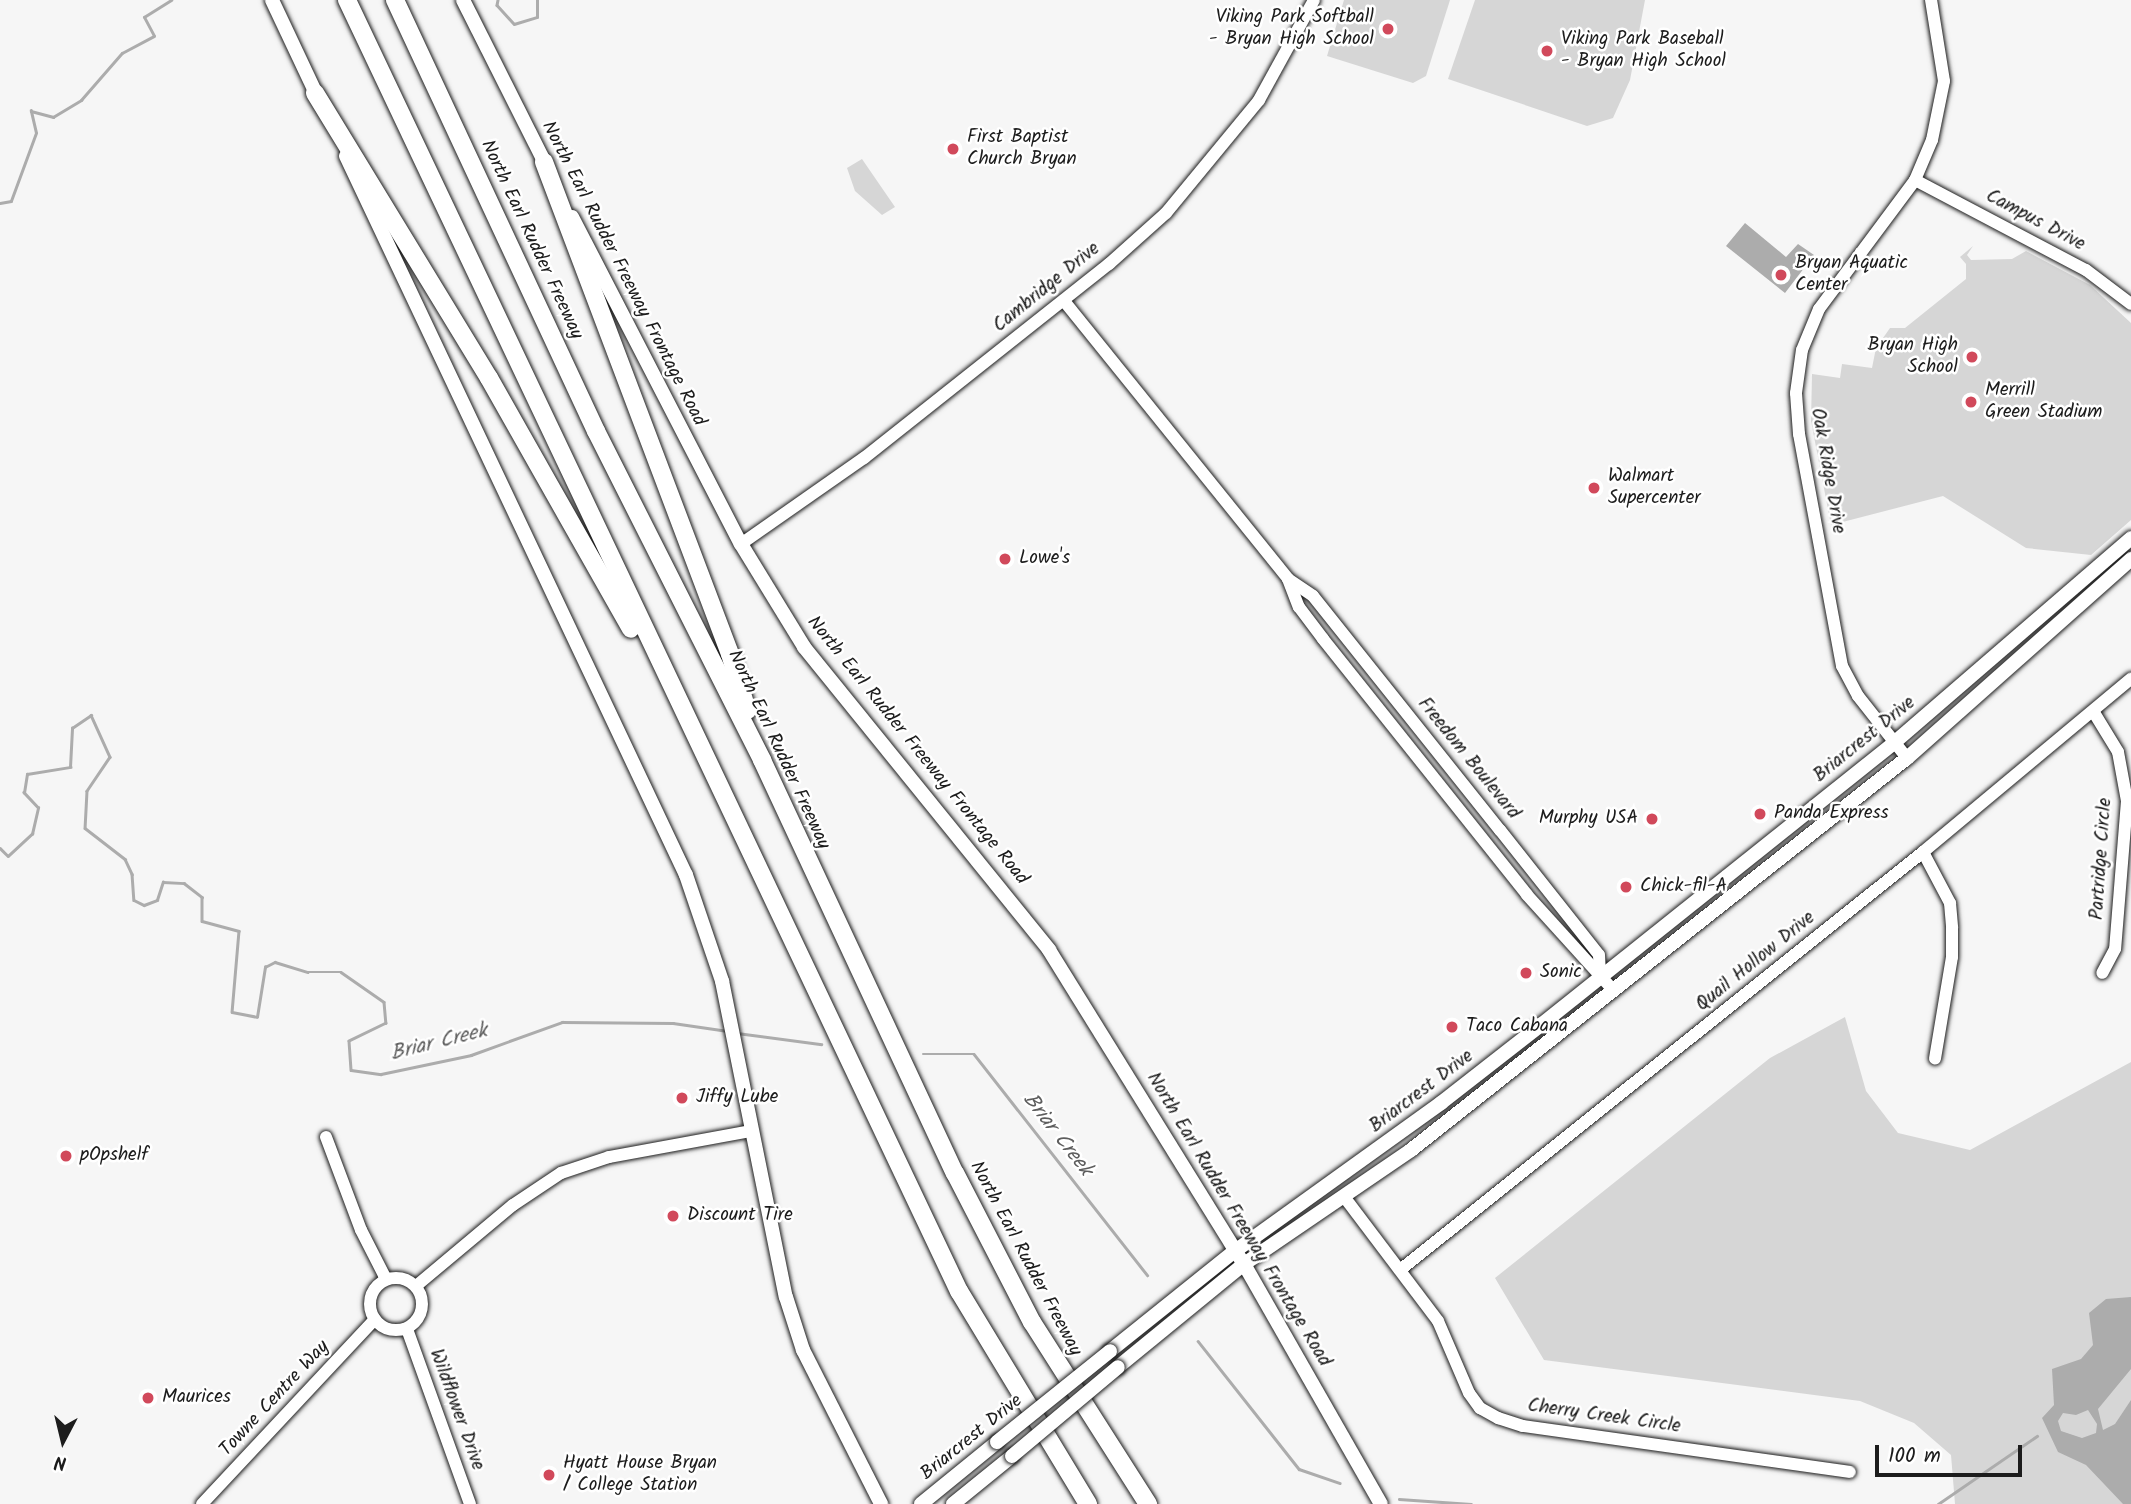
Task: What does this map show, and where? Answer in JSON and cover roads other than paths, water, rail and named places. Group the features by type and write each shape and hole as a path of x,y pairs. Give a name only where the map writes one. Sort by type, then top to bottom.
{"highway":[{"path":"347,0 683,716 959,1291 1051,1447 1088,1504"},
{"name":"North Earl Rudder Freeway","path":"395,0 596,430 762,760 955,1173 1032,1322 1148,1504"},
{"path":"315,93 489,379 683,716"},
{"path":"544,162 730,654 762,760"},
{"path":"1051,1447 1073,1504"}],"main road":[{"path":"272,0 686,875 731,1022 750,1130 786,1297 803,1350 881,1504"},
{"name":"North Earl Rudder Freeway Frontage Road","path":"463,0 741,544 804,647 1049,950 1244,1264 1381,1504"},
{"name":"Briarcrest Drive","path":"920,1504 1235,1251 1441,1103 1895,742 2131,538"},
{"name":"Briarcrest Drive","path":"953,1504 1244,1264 1345,1198 1908,758 2131,559"}],"street":[{"name":"Cambridge Drive","path":"741,544 864,458 1064,301 1166,213 1211,163 1259,100 1314,0"},
{"name":"Oak Ridge Drive","path":"1908,758 1853,687 1839,655 1798,434 1796,393 1802,350 1819,309 1915,180 1932,140 1943,90 1931,0"},
{"name":"Campus Drive","path":"1915,180 2086,270 2131,304"},
{"name":"Freedom Boulevard","path":"1064,301 1288,579 1313,596 1500,830 1599,955 1600,975"},
{"name":"Freedom Boulevard","path":"1288,579 1299,607 1367,694 1587,966 1600,975 1613,990"},
{"name":"Quail Hollow Drive","path":"1400,1270 1923,852 2131,679"},
{"path":"1367,694 1382,683"},
{"name":"Partridge Circle","path":"2093,710 2118,752 2127,801 2115,949 2102,973"},
{"path":"1431,774 1445,762"},
{"path":"1485,842 1500,830"},
{"path":"1923,852 1950,903 1952,928 1952,957 1935,1059"},
{"path":"416,1286 513,1205 561,1173 609,1157 750,1130"},
{"path":"326,1137 361,1230 386,1279"},
{"name":"Cherry Creek Circle","path":"1345,1198 1438,1321 1469,1394 1480,1408 1498,1418 1523,1426 1850,1472"},
{"path":"397,1277 416,1286 421,1312 407,1329 392,1331 375,1320 371,1296 376,1285 397,1277"},
{"name":"Towne Centre Way","path":"202,1504 375,1320"},
{"name":"Wildflower Drive","path":"407,1329 470,1504"}],"waterway":[{"path":"0,203 11,201 36,133 31,111 53,117 81,100 122,53 154,36 144,17 171,0"},
{"path":"498,0 497,5 514,24 537,17 537,0"},
{"name":"Briar Creek","path":"0,848 8,856 32,834 38,808 24,793 27,774 70,767 72,728 91,715 110,757 87,791 85,828 125,859 132,874 134,900 144,905 157,900 163,882 184,883 202,897 202,921 239,931 232,1012 257,1017 265,967 275,962 307,972 341,972 384,1002 386,1023 349,1041 351,1070 381,1074 471,1055 562,1022 673,1023 727,1031"},
{"name":"Briar Creek","path":"737,1033 821,1044"},
{"name":"Briar Creek","path":"923,1054 974,1054 1147,1275"},
{"name":"Briar Creek","path":"1198,1341 1299,1469 1340,1483"},
{"name":"Briar Creek","path":"1938,1504 2037,1436"},
{"name":"Briar Creek","path":"1399,1499 1471,1504"}],"place":[{"name":"Viking Park Softball - Bryan High School","path":"1388,29"},
{"name":"Viking Park Baseball - Bryan High School","path":"1547,51"},
{"name":"First Baptist Church Bryan","path":"953,149"},
{"name":"Bryan Aquatic Center","path":"1781,275"},
{"name":"Bryan High School","path":"1972,357"},
{"name":"Merrill Green Stadium","path":"1971,402"},
{"name":"Walmart Supercenter","path":"1594,488"},
{"name":"Lowe's","path":"1005,559"},
{"name":"Panda Express","path":"1760,814"},
{"name":"Murphy USA","path":"1652,819"},
{"name":"Chick-fil-A","path":"1626,887"},
{"name":"Sonic","path":"1526,973"},
{"name":"Taco Cabana","path":"1452,1027"},
{"name":"Jiffy Lube","path":"682,1098"},
{"name":"pOpshelf","path":"66,1156"},
{"name":"Discount Tire","path":"673,1216"},
{"name":"Maurices","path":"148,1398"},
{"name":"Hyatt House Bryan / College Station","path":"549,1475"}]}
